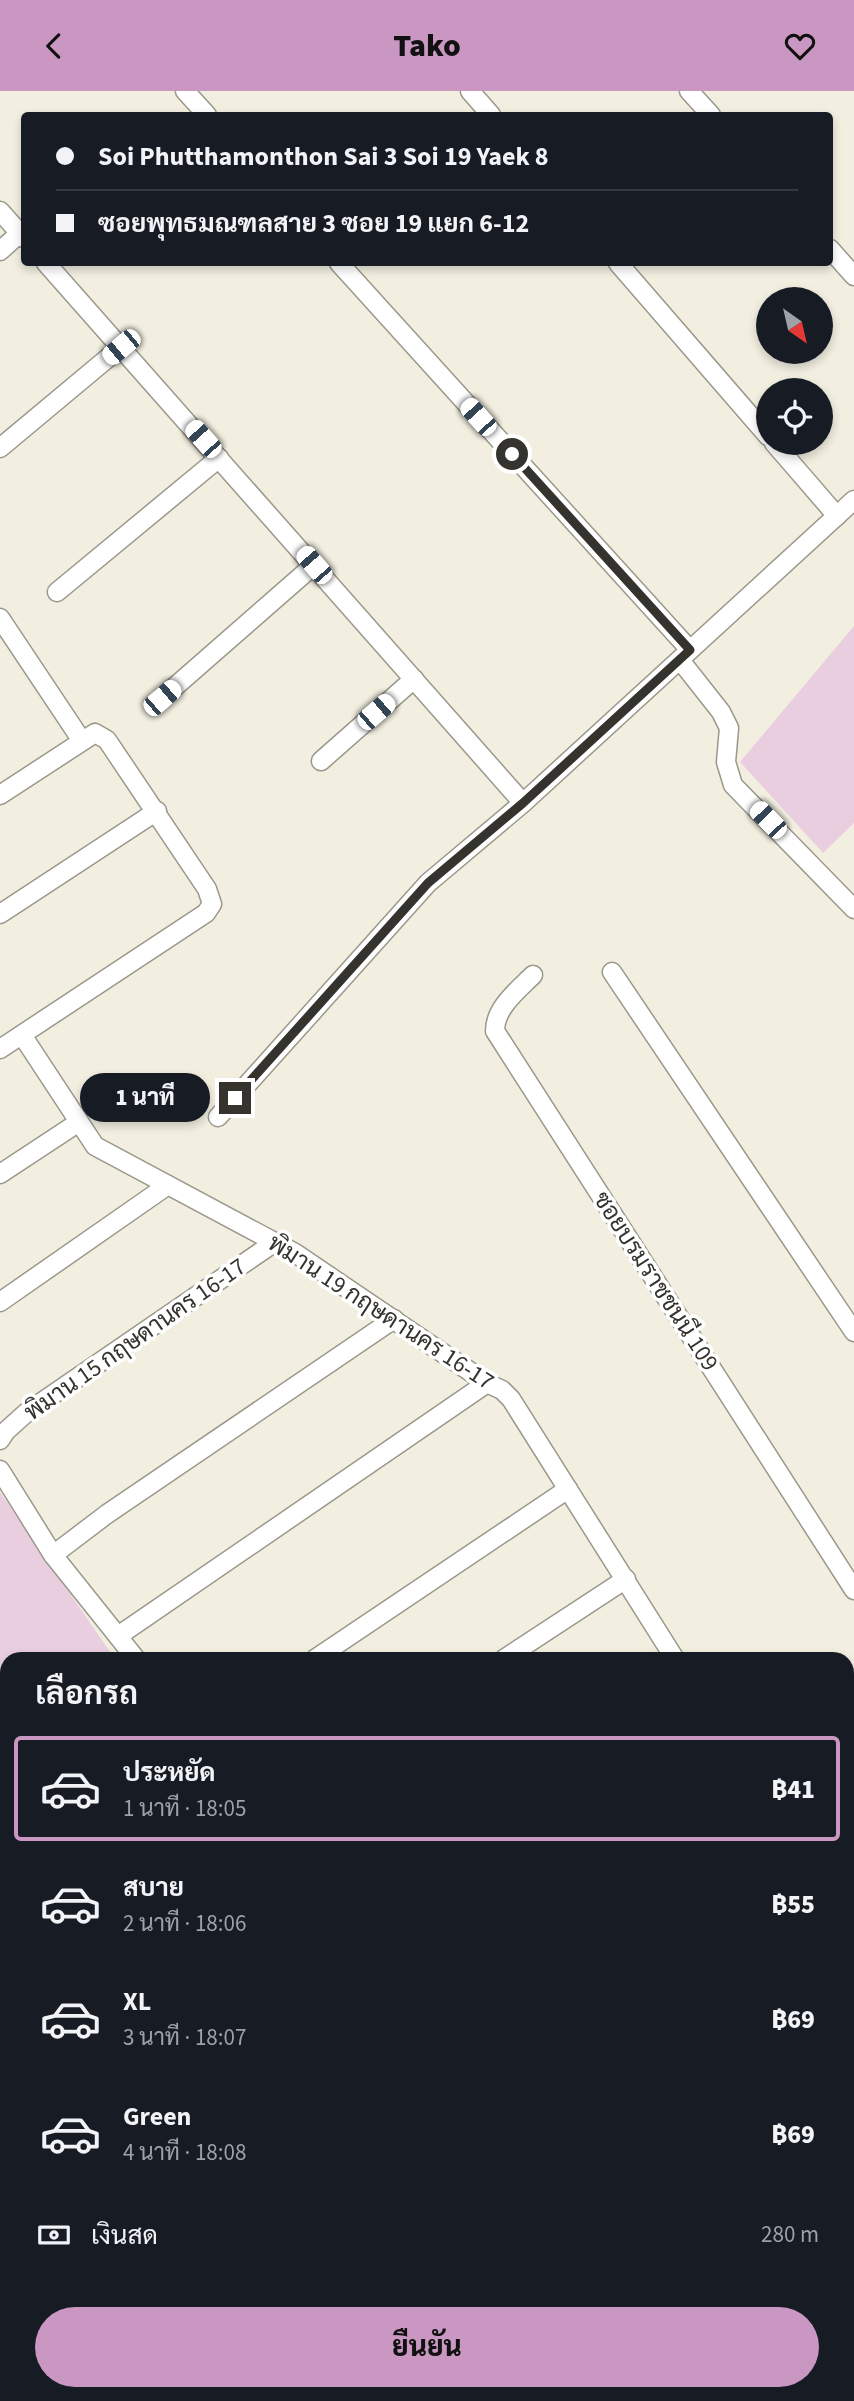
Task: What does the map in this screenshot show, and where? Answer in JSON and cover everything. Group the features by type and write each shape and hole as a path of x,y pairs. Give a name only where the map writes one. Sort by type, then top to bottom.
{"street":[{"path":"185,91 204,112"},
{"path":"470,91 488,112"},
{"path":"689,91 708,112"},
{"path":"0,211 21,235"},
{"path":"0,251 21,237"},
{"path":"833,252 854,276"},
{"path":"49,266 523,803"},
{"path":"342,266 685,655 729,728 726,762 733,785 854,909"},
{"path":"621,266 756,422"},
{"path":"0,448 121,347"},
{"path":"784,455 837,516"},
{"path":"57,592 219,458"},
{"path":"218,1117 428,883 523,803 854,500"},
{"path":"162,698 314,565"},
{"path":"0,618 82,741"},
{"path":"320,761 414,679"},
{"path":"0,795 95,733 107,740 157,811 207,889 212,904 206,913 0,1049"},
{"path":"0,914 157,811"},
{"path":"612,972 854,1332"},
{"name":"ซอยบรมราชชนนี 109","path":"533,975 502,1008 495,1023 495,1031 854,1590"},
{"name":"พิมาน 19 กฤษดานคร 16-17","path":"22,1035 95,1146 275,1242 486,1383 502,1390 511,1399 671,1652"},
{"path":"0,1174 79,1122"},
{"path":"0,1302 167,1185"},
{"name":"พิมาน 15 กฤษดานคร 16-17","path":"0,1440 26,1413 275,1242"},
{"path":"53,1555 107,1514 394,1319"},
{"path":"118,1636 486,1383"},
{"path":"0,1469 53,1555 131,1652"},
{"path":"325,1652 568,1489"},
{"path":"515,1652 626,1579"}],"shaded area":[{"path":"854,626 854,823 823,853 740,762"},
{"path":"0,1492 110,1652 0,1652"}],"route":[{"path":"235,1098 428,883 523,803 690,650 512,454"}]}
